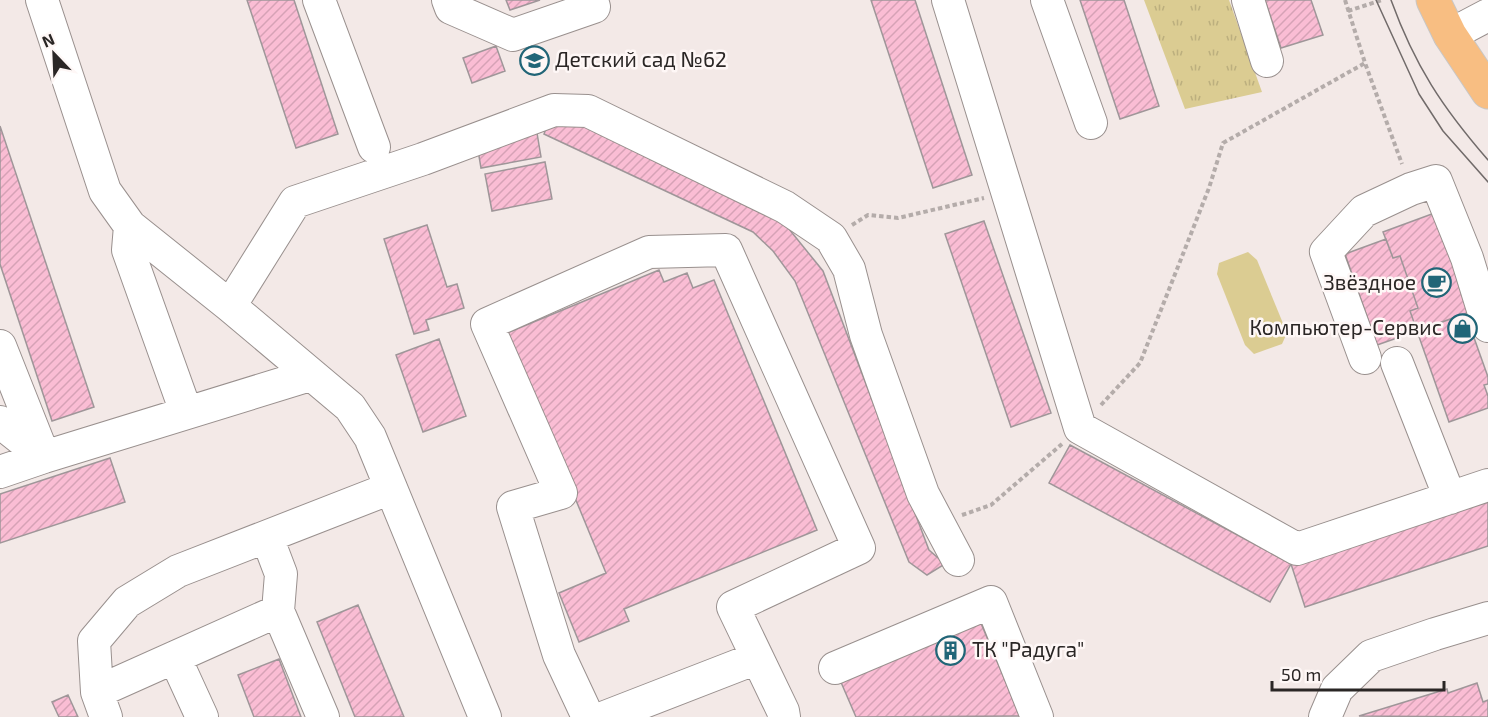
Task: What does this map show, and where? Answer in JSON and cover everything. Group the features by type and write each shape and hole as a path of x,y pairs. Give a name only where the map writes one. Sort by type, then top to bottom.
{"main road":[{"path":"1433,0 1450,35 1488,92"}],"street":[{"path":"42,0 105,191 130,226 350,407 370,436 485,717"},
{"path":"319,0 374,147"},
{"path":"448,0 451,9 513,35 594,7 592,0"},
{"path":"948,0 1080,428 1297,549 1488,485"},
{"path":"1047,0 1091,123"},
{"path":"1248,0 1268,61"},
{"path":"1450,35 1488,15"},
{"path":"230,306 295,202 403,166 554,110 588,111 785,207 831,238 849,269 866,335 923,494 958,560"},
{"path":"1365,358 1326,252 1364,211 1411,189 1436,181 1478,268 1488,327"},
{"path":"130,226 128,250 186,412"},
{"path":"588,717 559,655 513,507 561,493 487,324 649,252 726,250 859,548 733,607 784,717"},
{"path":"0,346 44,457"},
{"path":"1396,363 1450,498"},
{"path":"0,472 310,375"},
{"path":"0,422 44,457"},
{"path":"278,611 175,658 101,705 94,641 127,602 178,571 391,488"},
{"path":"267,537 281,574 278,611 323,717"},
{"path":"835,668 991,602 1037,717"},
{"path":"1324,717 1337,689 1371,656 1488,618"},
{"path":"175,658 202,717"},
{"path":"604,717 758,658"}],"path":[{"path":"1344,0 1411,189"},
{"path":"1348,11 1382,0"},
{"path":"939,523 991,505 1080,428 1140,363 1209,188 1223,143 1365,63"},
{"path":"831,238 868,215 898,218 1008,193"}],"green space":[{"path":"1144,0 1229,0 1262,92 1185,109"},
{"path":"1248,252 1257,260 1287,333 1282,344 1254,354 1245,345 1217,274 1219,263"}],"building":[{"path":"247,0 294,0 338,134 296,148"},
{"name":"Детский сад №62","path":"506,0 540,0 510,10"},
{"path":"871,0 915,0 972,175 933,188"},
{"path":"1080,0 1124,0 1159,106 1120,119"},
{"path":"1265,0 1311,0 1323,35 1281,48"},
{"path":"496,46 505,71 472,83 463,58"},
{"path":"569,117 670,169 750,199 789,229 823,271 929,550 945,564 927,575 909,562 795,281 773,251 753,232 544,134 549,120"},
{"path":"0,126 94,407 52,421 0,264"},
{"path":"537,133 541,157 481,168 477,144"},
{"path":"545,162 552,199 492,211 485,174"},
{"name":"Звёздное","path":"1440,211 1475,310 1417,331 1410,311 1418,308 1400,256 1393,258 1383,232"},
{"path":"984,221 1051,413 1011,427 945,234"},
{"path":"427,225 447,287 457,284 464,308 426,320 429,330 414,334 384,239"},
{"path":"1386,239 1393,258 1400,256 1418,308 1410,311 1417,331 1377,345 1345,254"},
{"path":"659,270 664,282 687,273 693,288 714,280 817,530 624,609 629,621 579,642 559,593 606,573 507,333"},
{"path":"1459,316 1466,337 1473,335 1488,377 1488,384 1484,385 1488,396 1488,408 1449,422 1417,331"},
{"path":"439,339 466,416 423,432 396,355"},
{"path":"1070,445 1291,564 1270,602 1049,483"},
{"path":"110,458 125,502 0,543 0,494"},
{"path":"1488,498 1488,546 1305,607 1291,564"},
{"path":"358,605 404,717 355,717 317,622"},
{"name":"ТК \"Радуга\"","path":"980,621 1020,716 856,717 840,680"},
{"path":"279,659 301,717 254,717 238,675"},
{"path":"1477,683 1483,702 1488,700 1488,717 1359,716 1447,689 1448,693"},
{"path":"68,695 78,717 59,717 52,702"}],"tram line":[{"path":"1376,0 1419,94 1443,131 1488,182"},
{"path":"1391,0 1400,24 1431,85 1488,160"}],"place":[{"name":"Детский сад №62","path":"534,60"},
{"name":"Звёздное","path":"1437,283"},
{"name":"Компьютер-Сервис","path":"1463,328"},
{"name":"ТК \"Радуга\"","path":"951,650"}]}
